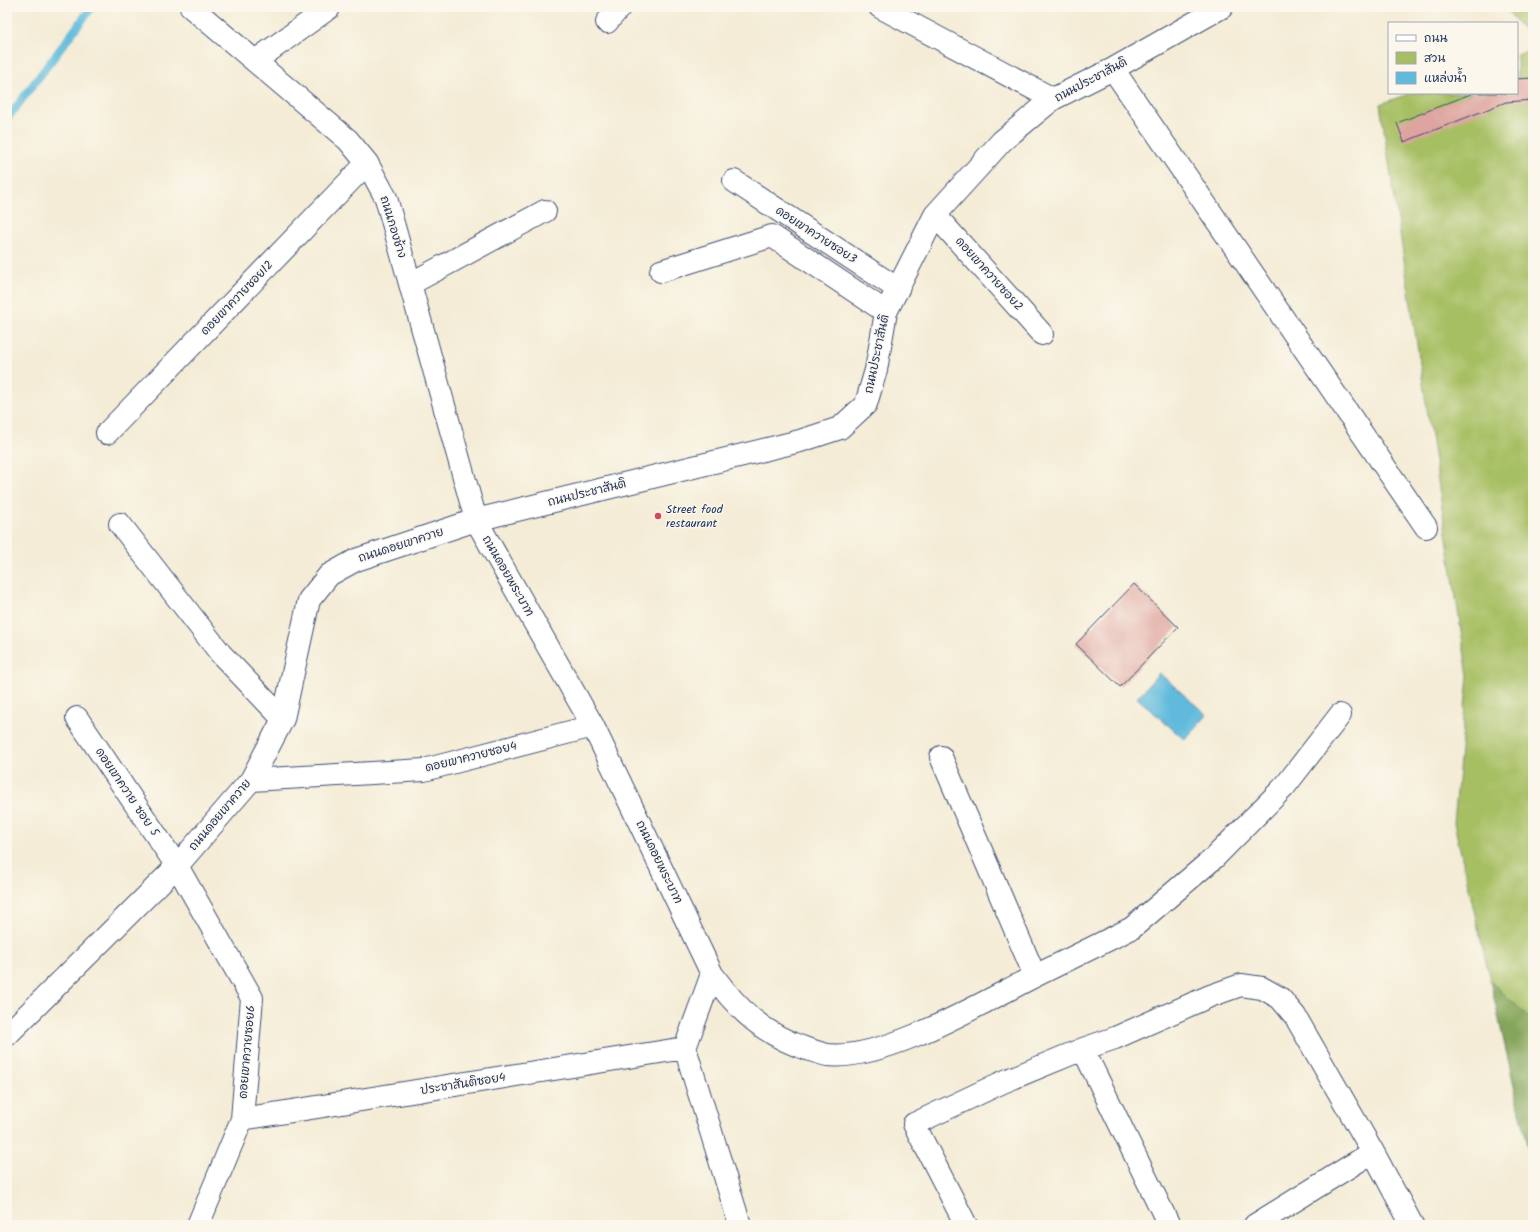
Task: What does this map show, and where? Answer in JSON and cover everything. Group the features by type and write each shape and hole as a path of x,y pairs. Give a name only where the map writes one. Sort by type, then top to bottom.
{"street":[{"name":"ถนนกองช้าง","path":"191,7 348,140 367,163 386,198 476,520"},
{"path":"880,7 1053,99"},
{"name":"ถนนประชาสันติ","path":"476,520 800,441 840,428 866,404 876,370 886,312 936,215 1002,141 1053,99 1113,69 1221,7"},
{"path":"255,61 329,8"},
{"path":"1113,69 1426,527"},
{"name":"ดอยเขาควายซอย12","path":"108,433 367,163"},
{"name":"ดอยเขาควายซอย3","path":"734,181 898,288"},
{"path":"410,284 545,211"},
{"name":"ดอยเขาควายซอย2","path":"936,215 1042,334"},
{"path":"661,271 772,236 886,312"},
{"name":"ถนนดอยเขาควาย","path":"7,1035 177,866 251,780 283,719 309,600 329,576 356,560 476,520"},
{"name":"ถนนดอยพระบาท","path":"476,520 593,726 712,974 730,999 760,1025 790,1043 827,1055 865,1053 917,1034 1132,928 1214,858 1285,786 1340,715"},
{"path":"120,524 221,654 283,719"},
{"name":"ดอยเขาควาย ซอย 5","path":"77,718 177,866"},
{"name":"ดอยเขาควายซอย4","path":"251,780 424,770 593,726"},
{"path":"941,757 1035,976"},
{"name":"ดอยเขาควายซอย6","path":"177,866 252,998 242,1119 198,1225"},
{"path":"712,974 685,1048 740,1225"},
{"path":"966,1225 914,1124 1003,1082 1083,1049 1115,1038 1210,996 1241,985 1262,988 1280,998 1294,1016 1373,1152 1412,1225"},
{"name":"ประชาสันติซอย4","path":"242,1119 685,1048"},
{"path":"1083,1049 1169,1225"},
{"path":"1255,1225 1373,1152"}],"green space":[{"path":"1504,7 1533,7 1533,41 1518,22"},
{"path":"1533,49 1533,1167 1454,823 1468,676 1380,104 1408,94 1518,94 1518,55"},
{"path":"1490,981 1533,1021 1533,1167"}],"water":[{"path":"1159,673 1207,715 1185,740 1137,698"}],"building":[{"path":"1533,78 1533,100 1506,102 1404,142 1397,123 1470,94 1518,94 1518,79"},
{"path":"1134,584 1178,627 1120,687 1076,644"}],"waterway":[{"path":"7,119 92,7"}],"place":[{"name":"Street food restaurant","path":"658,516"}]}
